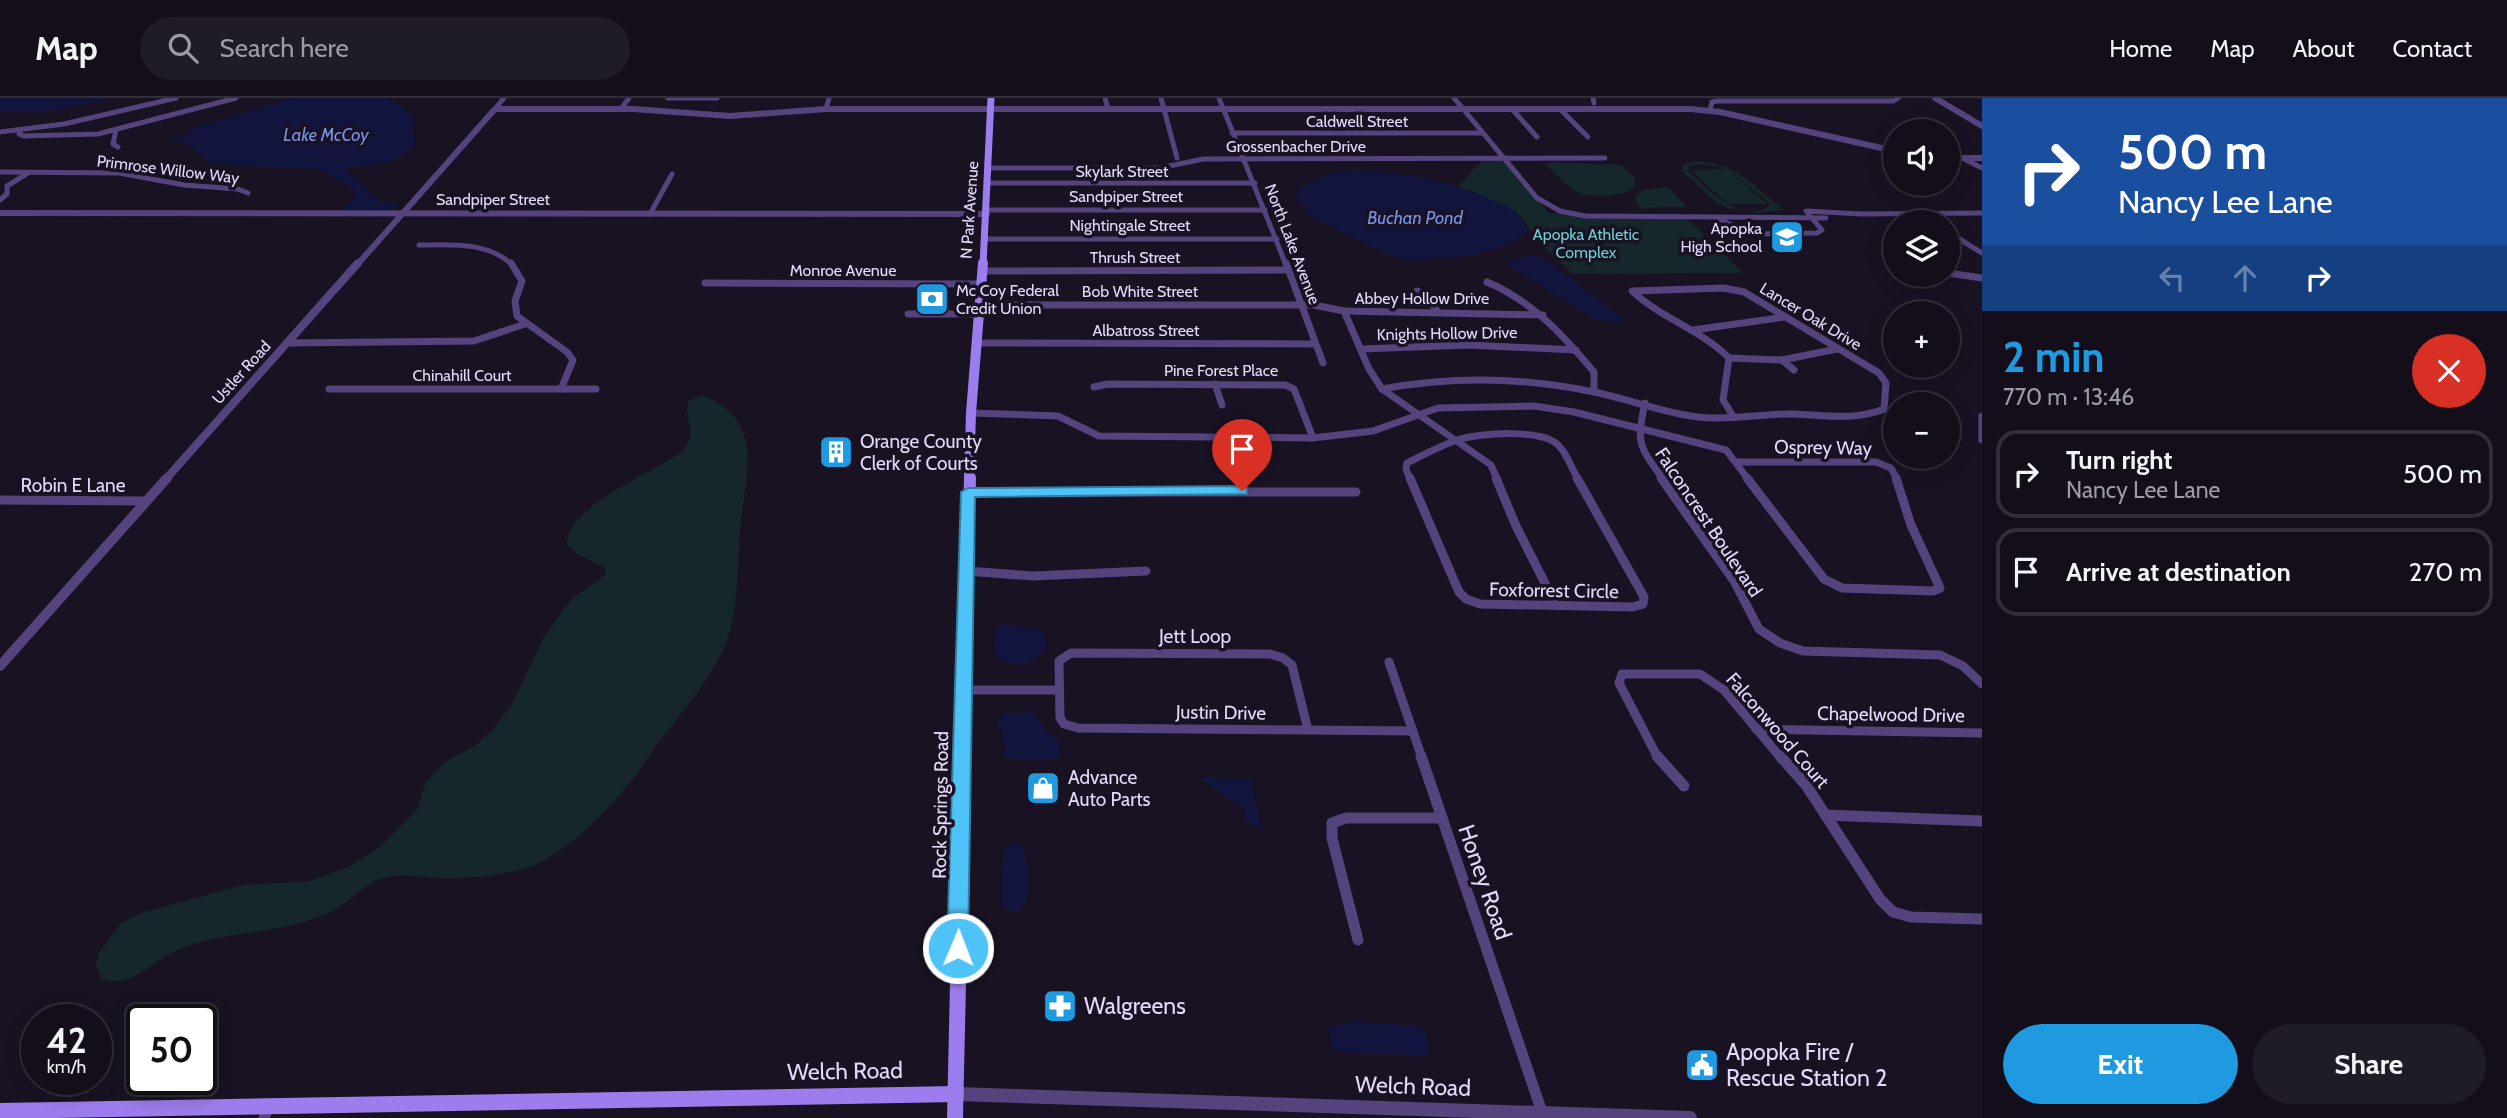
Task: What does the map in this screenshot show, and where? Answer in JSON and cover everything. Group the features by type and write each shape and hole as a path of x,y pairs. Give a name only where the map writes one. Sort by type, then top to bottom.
{"main road":[{"name":"N Park Avenue","path":"968,492 978,310 989,183 991,98"},
{"name":"Rock Springs Road","path":"955,1118 968,492"},
{"name":"Welch Road","path":"0,1111 267,1112 956,1094"}],"street":[{"path":"0,132 71,123 176,98"},
{"path":"22,130 20,136 86,136 236,98"},
{"name":"Ustler Road","path":"0,666 504,98"},
{"path":"621,109 629,98"},
{"path":"668,98 717,98"},
{"path":"826,109 829,98"},
{"path":"1105,98 1108,109"},
{"path":"1161,98 1177,158"},
{"name":"North Lake Avenue","path":"1220,98 1323,363"},
{"path":"1454,98 1537,198 1545,206 1558,211 1585,216 1826,218"},
{"path":"1710,110 1712,102 1724,99 1893,101 1898,98"},
{"path":"1934,98 1982,126"},
{"path":"1944,98 1982,120"},
{"path":"1633,103 1640,109"},
{"path":"495,109 621,109 730,116 826,109 1710,110 1883,148"},
{"path":"1512,109 1537,137"},
{"path":"1560,109 1588,137"},
{"path":"116,130 113,144 118,147"},
{"name":"Caldwell Street","path":"1232,133 1482,133"},
{"name":"Grossenbacher Drive","path":"989,168 1160,168 1203,159 1242,158 1605,158"},
{"path":"1962,158 1982,158"},
{"path":"1962,158 1980,167"},
{"path":"1971,158 1980,167"},
{"name":"Primrose Willow Way","path":"0,172 119,173 165,183 238,189 248,193"},
{"path":"0,201 7,194 7,186 29,172"},
{"path":"650,214 673,174"},
{"name":"Skylark Street","path":"989,183 1255,183"},
{"name":"Sandpiper Street","path":"0,213 650,214 1265,210"},
{"path":"1718,218 1735,229 1752,234 1822,233 1806,211 1861,214 1982,213"},
{"name":"Nightingale Street","path":"984,239 1277,239"},
{"path":"1960,239 1982,253"},
{"path":"419,245 473,247 510,261 522,282 514,308 517,316 572,356 573,365 561,389"},
{"name":"Thrush Street","path":"981,271 1288,270"},
{"path":"1960,275 1982,278"},
{"path":"1487,282 1503,288 1543,315 1594,372 1594,391"},
{"name":"Monroe Avenue","path":"705,283 980,284"},
{"name":"Lancer Oak Drive","path":"1382,389 1436,379 1557,384 1711,418 1792,414 1851,418 1871,415 1884,409 1886,383 1879,373 1744,292 1734,289 1642,288 1632,291 1643,302 1716,345 1729,358"},
{"path":"1418,291 1425,294 1437,311"},
{"name":"Bob White Street","path":"908,314 978,310 1301,305"},
{"name":"Abbey Hollow Drive","path":"1301,305 1344,311 1543,315"},
{"path":"1344,311 1374,379 1382,389 1491,465 1516,526 1556,606"},
{"path":"1693,331 1725,324 1759,323 1785,317"},
{"path":"290,340 474,341 525,324"},
{"name":"Albatross Street","path":"976,343 1315,344"},
{"name":"Knights Hollow Drive","path":"1361,349 1418,344 1497,344 1576,351"},
{"path":"1734,416 1723,400 1729,358 1782,360 1838,349"},
{"path":"1782,360 1794,370"},
{"name":"Pine Forest Place","path":"1094,387 1107,384 1290,386 1294,389 1313,438"},
{"path":"1216,384 1222,405"},
{"name":"Chinahill Court","path":"328,389 596,389"},
{"name":"Falconcrest Boulevard","path":"1645,403 1640,428 1642,450 1734,581 1759,629 1780,643 1804,651 1940,655 1963,666 1982,684"},
{"name":"Osprey Way","path":"1418,414 1453,406 1534,406 1574,412 1720,446 1737,463 1824,579 1832,585 1842,588 1933,591 1940,588 1911,525 1891,468 1876,462 1737,463"},
{"path":"971,413 1058,416 1099,436 1313,438 1373,431 1418,414"},
{"path":"1982,416 1982,440"},
{"name":"Foxforrest Circle","path":"1475,436 1551,438 1559,445 1590,495 1644,597 1643,604 1633,607 1480,604 1466,599 1459,592 1406,470 1407,463 1457,440 1475,436"},
{"path":"968,492 1356,492"},
{"name":"Robin E Lane","path":"0,500 147,501"},
{"path":"966,571 1033,576 1146,571"},
{"name":"Jett Loop","path":"1059,690 1059,661 1071,653 1270,654 1283,658 1292,665 1308,731"},
{"name":"Honey Road","path":"1389,662 1543,1115"},
{"name":"Falconwood Court","path":"1684,786 1659,760 1619,683 1622,674 1700,674 1724,690 1806,785 1880,899 1893,912 1911,917 1982,919"},
{"path":"963,690 1059,690"},
{"name":"Justin Drive","path":"1059,690 1060,718 1064,724 1078,729 1413,731"},
{"name":"Chapelwood Drive","path":"1756,729 1982,733"},
{"path":"1825,815 1982,821"},
{"path":"1358,940 1332,838 1332,823 1346,818 1441,818"},
{"name":"Welch Road","path":"956,1094 1690,1118"}],"green space":[{"name":"Apopka Athletic Complex","path":"1481,161 1506,161 1549,213 1682,214 1743,273 1573,274 1544,247 1519,216 1450,196"},
{"path":"1695,161 1709,162 1733,171 1754,184 1783,210 1755,213 1728,208 1717,203 1682,171 1682,165","holes":["1704,164 1727,169 1690,170 1728,204 1767,204 1728,170 1769,203 1768,207 1757,211 1735,208 1724,202 1714,195 1688,171 1690,166"]},
{"path":"1552,162 1621,165 1635,178 1635,187 1609,195 1580,193 1544,164"},
{"path":"1667,187 1688,207 1640,208 1634,197 1644,190"},
{"path":"704,396 722,406 734,417 742,430 748,460 740,528 737,591 728,638 716,665 697,693 631,781 593,823 564,848 534,866 501,874 471,877 383,878 369,884 337,908 317,918 289,926 203,941 169,954 127,979 102,979 96,966 98,954 121,923 142,913 242,885 310,881 348,867 379,848 417,810 426,782 443,763 475,746 492,731 511,706 543,639 563,610 573,598 605,575 606,568 579,555 567,545 570,532 578,519 608,495 684,449 690,429 687,404 692,399"}],"water":[{"path":"0,98 108,98 68,108 0,112"},
{"name":"Lake McCoy","path":"291,98 386,98 414,117 412,121 416,143 410,150 386,162 349,167 346,170 382,202 399,204 395,210 340,211 354,199 357,192 326,172 314,169 211,164 188,144 166,140 183,138 188,133 186,131"},
{"name":"Buchan Pond","path":"1353,170 1407,175 1457,186 1509,208 1519,215 1527,231 1514,242 1476,255 1407,261 1315,219 1298,200 1299,188 1327,174"},
{"path":"1530,255 1544,257 1625,320 1609,322 1595,319 1513,268 1508,261"},
{"path":"1002,624 1041,629 1047,643 1043,653 1025,664 1001,661 995,645 996,627"},
{"path":"1034,712 1047,732 1059,741 1060,757 1032,760 1004,756 1005,745 997,723 1004,714"},
{"path":"1204,777 1251,780 1262,831 1246,820 1244,809 1203,780"},
{"path":"1018,843 1024,846 1028,891 1023,907 1017,913 1004,909 1001,904 1004,847"},
{"path":"1355,1022 1421,1026 1428,1040 1427,1055 1353,1054 1335,1051 1331,1043 1330,1026"}],"place":[{"name":"Apopka High School","path":"1787,237"},
{"name":"Mc Coy Federal Credit Union","path":"932,299"},
{"name":"Orange County Clerk of Courts","path":"836,452"},
{"name":"Advance Auto Parts","path":"1043,788"},
{"name":"Walgreens","path":"1060,1006"},
{"name":"Apopka Fire / Rescue Station 2","path":"1702,1065"}],"route":[{"path":"958,948 968,492 1242,491"}]}
